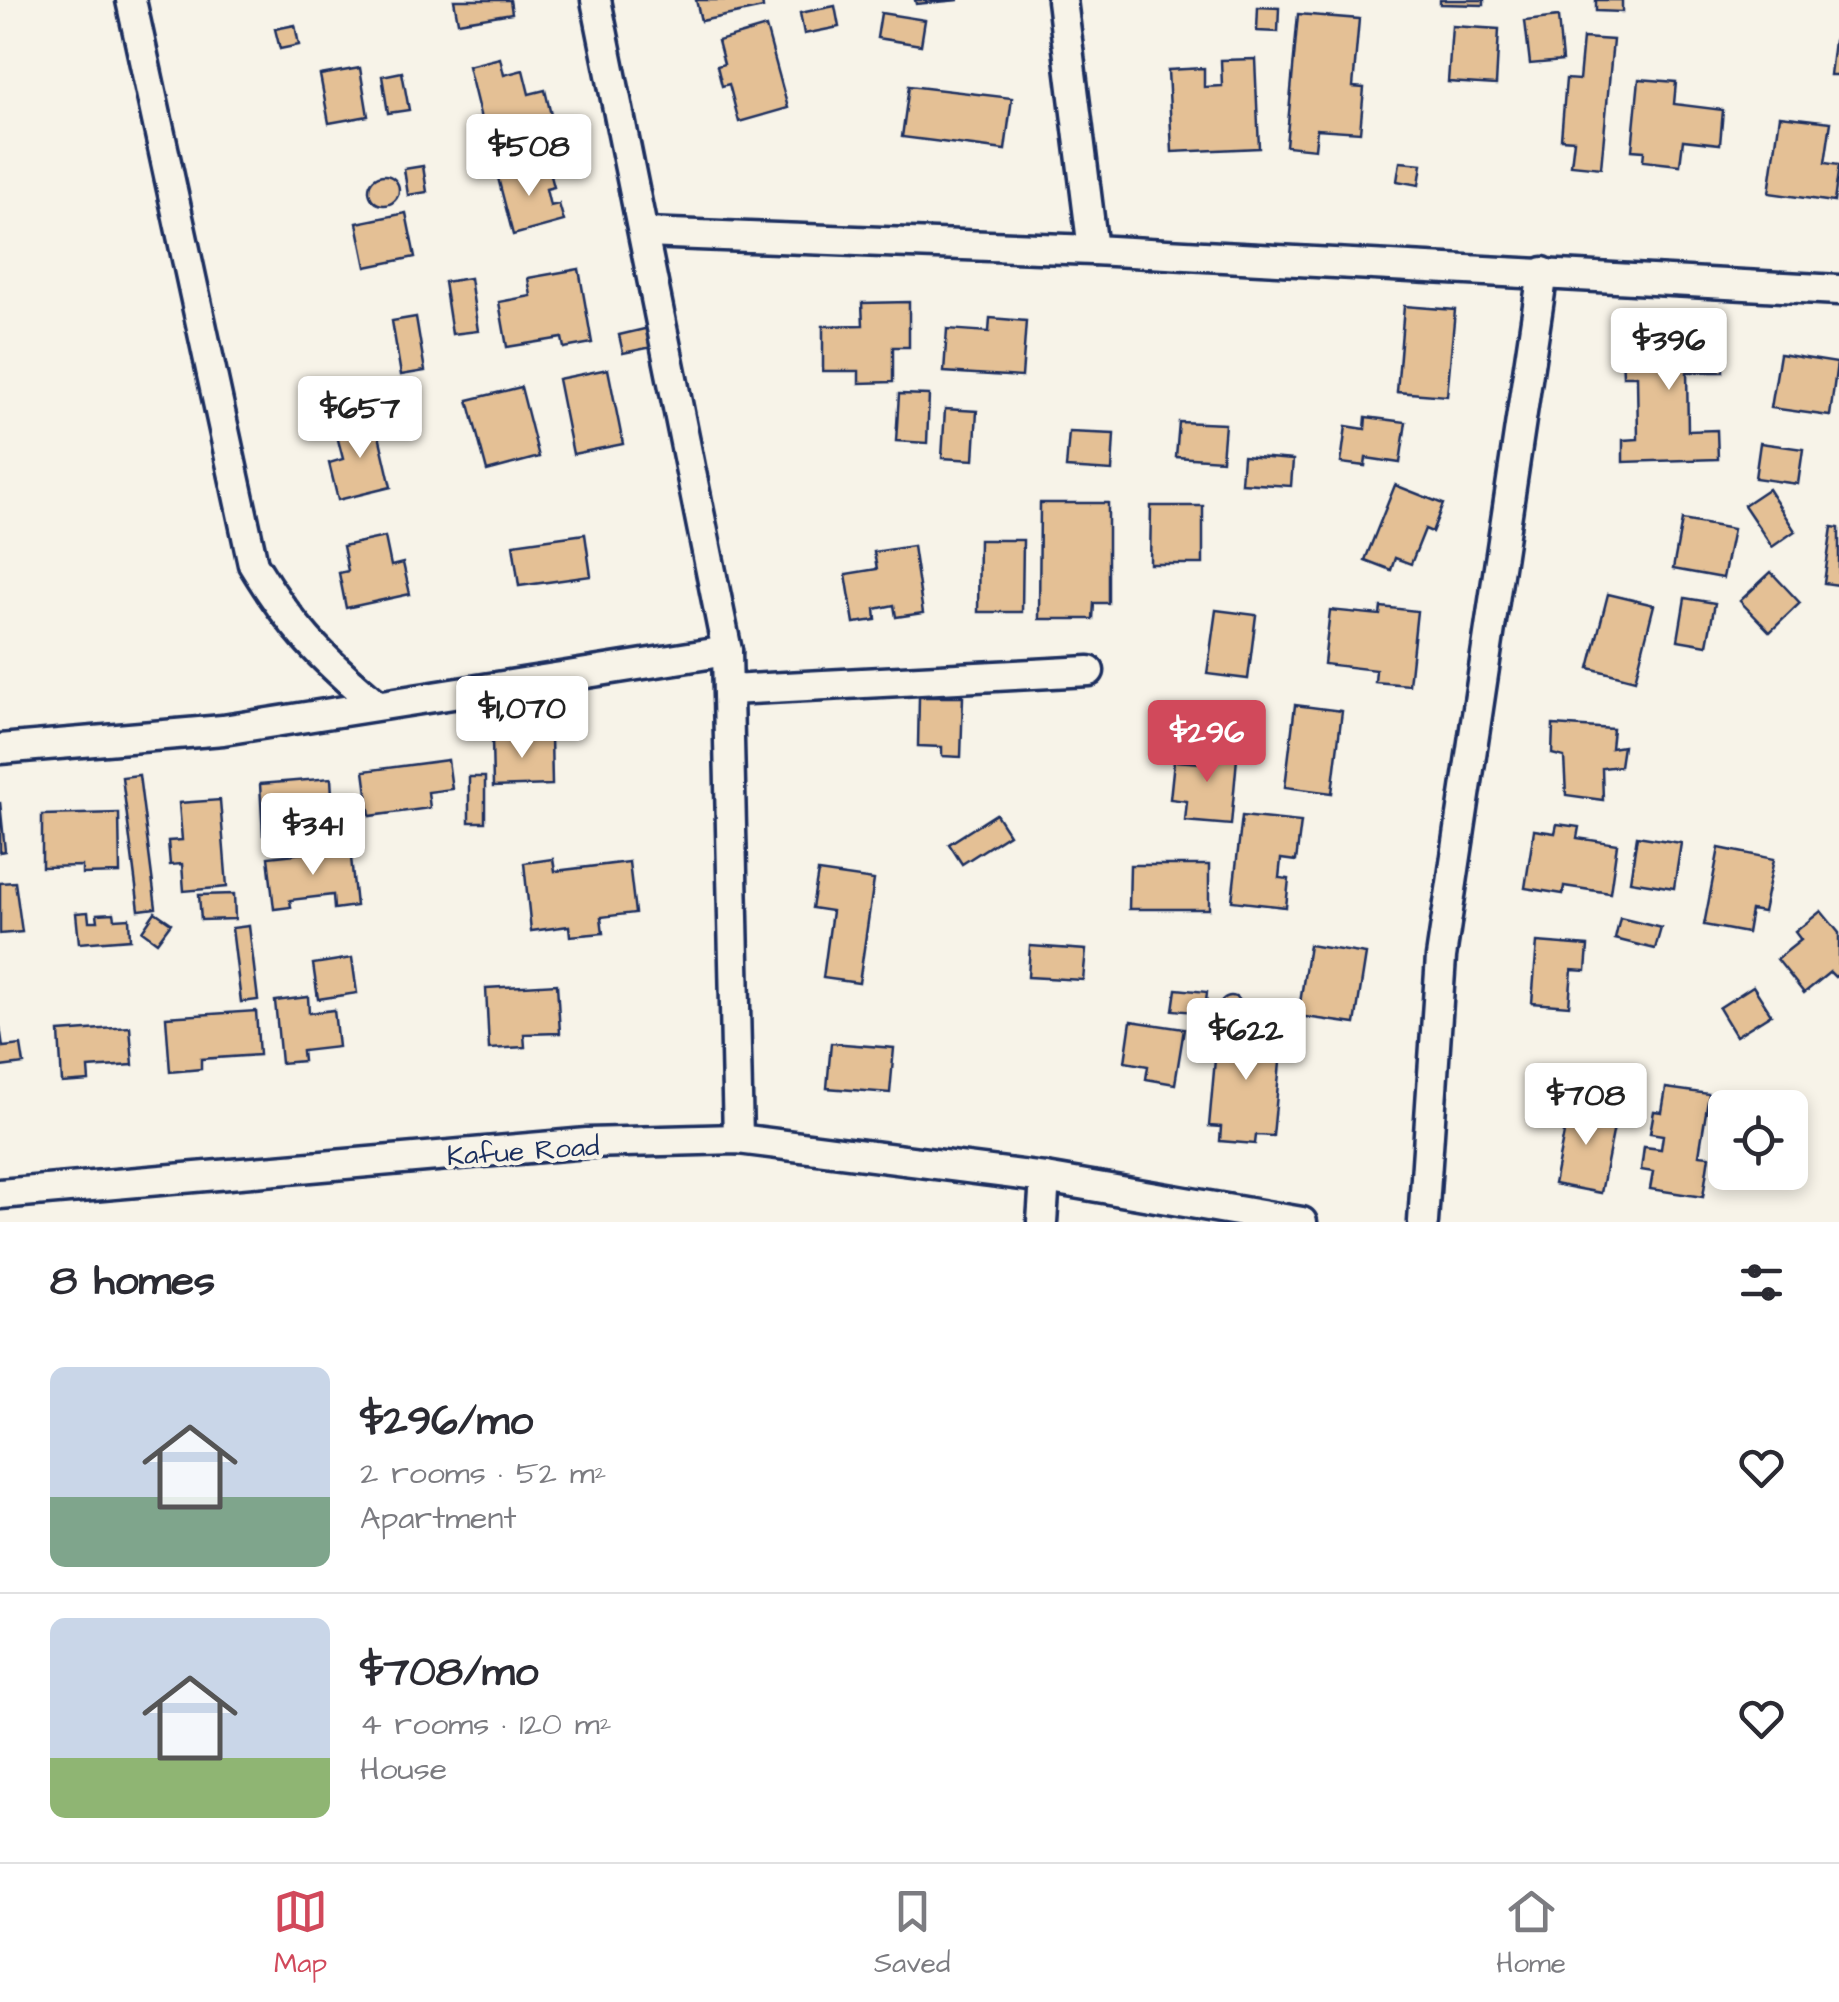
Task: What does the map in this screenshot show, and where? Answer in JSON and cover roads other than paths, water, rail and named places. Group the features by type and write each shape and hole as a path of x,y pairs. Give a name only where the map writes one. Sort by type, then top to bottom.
{"street":[{"path":"131,0 253,564 283,614 325,661 376,704"},
{"path":"596,0 727,651 738,1139"},
{"path":"1062,0 1093,250"},
{"path":"645,234 1093,250 1839,290"},
{"path":"1422,1222 1440,957 1543,272"},
{"path":"0,749 223,730 727,651"},
{"path":"730,690 1089,671"},
{"name":"Kafue Road","path":"0,1194 588,1144 738,1139 1045,1178 1302,1222"},
{"path":"1042,1222 1045,1178"}]}
